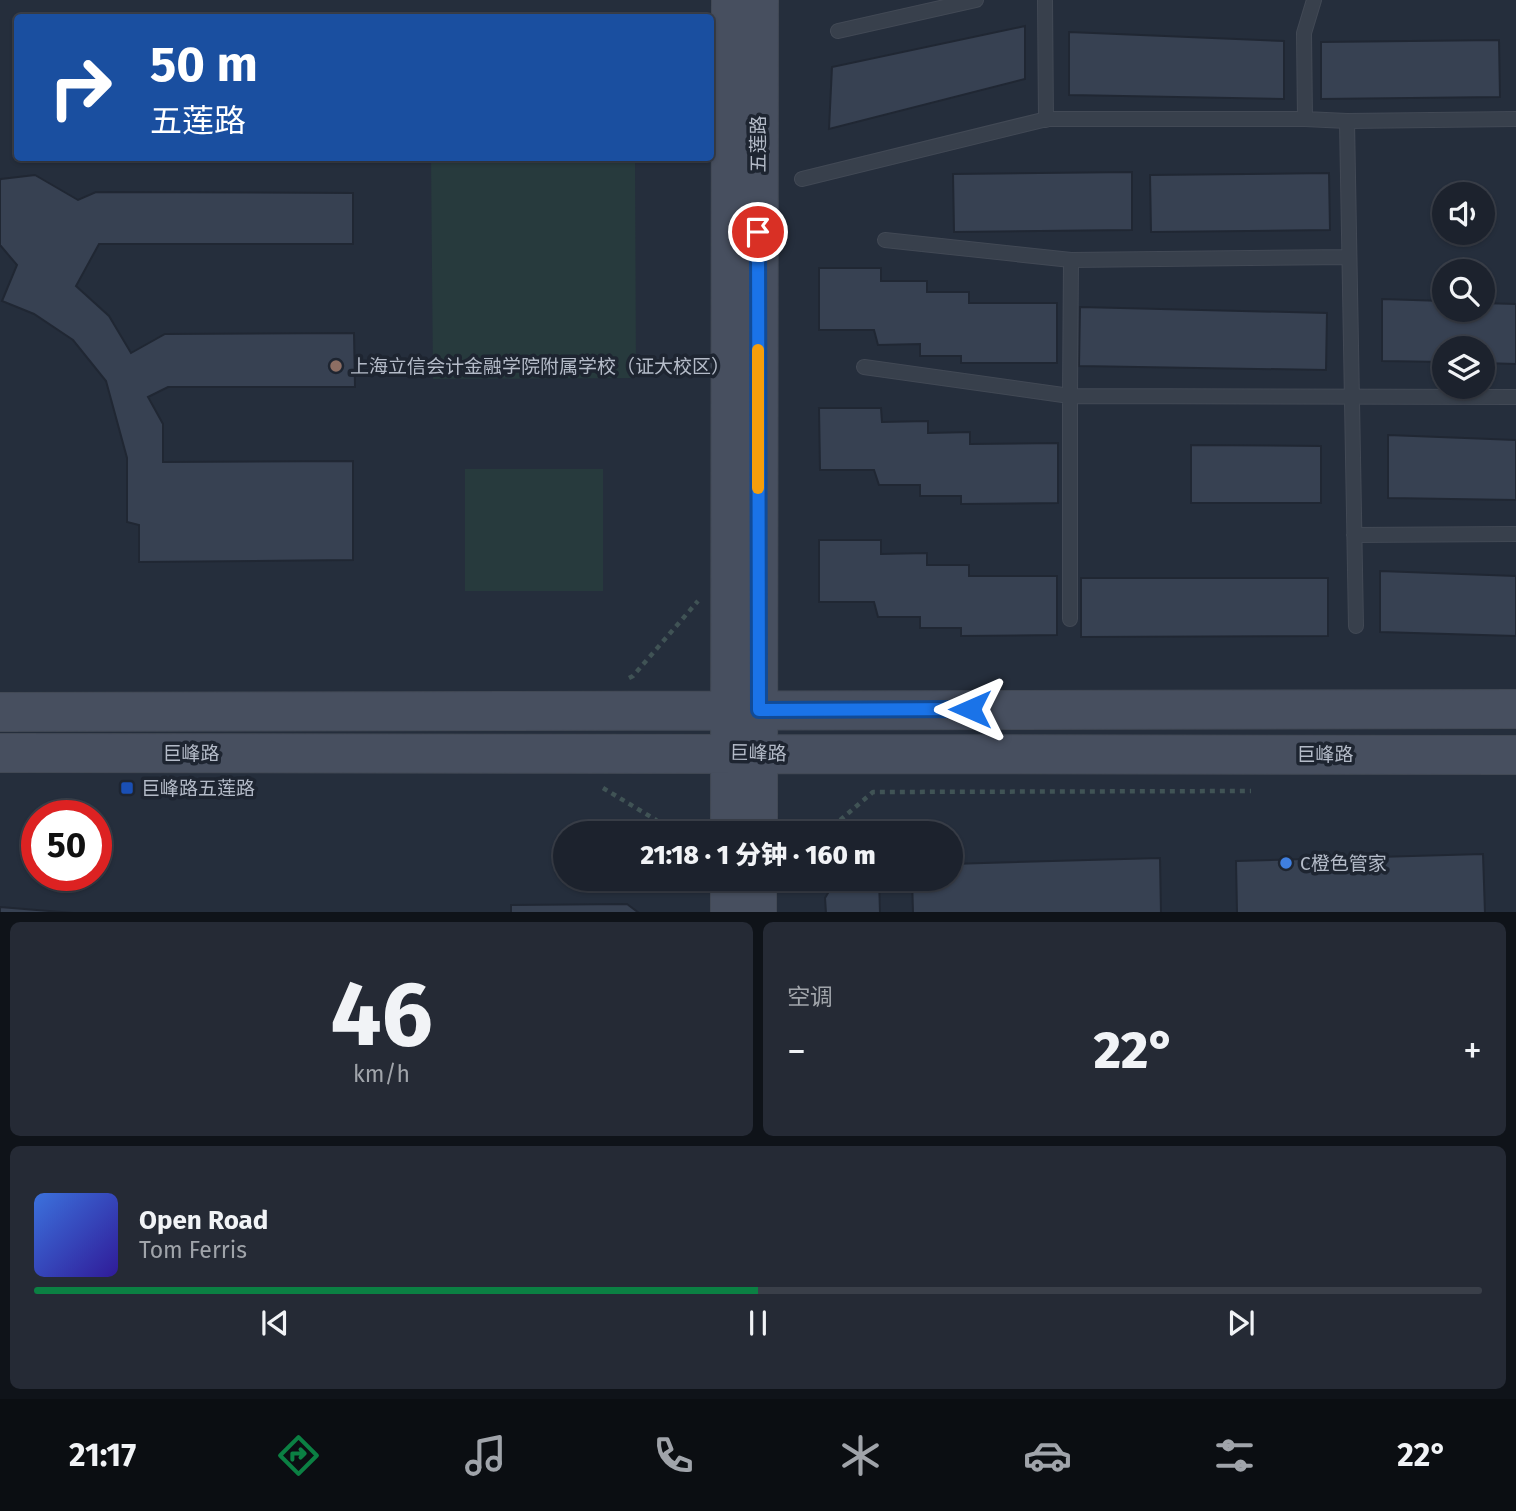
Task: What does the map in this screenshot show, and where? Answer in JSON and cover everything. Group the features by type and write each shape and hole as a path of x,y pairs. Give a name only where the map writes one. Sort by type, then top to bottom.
{"main road":[{"name":"五莲路","path":"731,0 744,753 756,821"},
{"name":"五莲路","path":"744,710 759,0"},
{"path":"0,712 1516,709"},
{"name":"巨峰路","path":"0,753 1516,755"},
{"name":"五莲路","path":"732,821 744,753"},
{"path":"730,891 730,912"},
{"path":"757,891 757,912"}],"lane":[{"path":"838,32 976,0"},
{"path":"1045,0 1046,120"},
{"path":"1305,119 1304,33 1314,0"},
{"path":"802,179 1046,120 1516,119"},
{"path":"1347,121 1356,626"},
{"path":"885,240 1071,260 1349,257"},
{"path":"1070,619 1071,260"},
{"path":"864,367 1070,396 1516,397"},
{"path":"1354,535 1516,534"}],"path":[{"path":"622,681 633,676 703,595"},
{"path":"839,821 873,792 1264,790"}],"shaded area":[{"path":"431,161 635,161 636,378 433,379"},
{"path":"465,469 603,469 603,591 465,591"}],"building":[{"path":"1025,26 1025,79 829,129 832,67"},
{"path":"1069,32 1284,41 1284,99 1069,95"},
{"path":"1499,40 1500,97 1321,99 1321,42"},
{"path":"1132,172 1132,230 954,232 953,174"},
{"path":"1329,173 1330,230 1151,232 1150,175"},
{"path":"35,175 78,200 96,192 353,193 353,244 99,244 76,286 109,316 131,353 165,334 354,333 355,387 168,387 148,397 163,424 163,462 353,461 353,560 139,562 139,525 127,522 127,458 106,381 73,340 34,314 2,301 17,265 0,245 0,180"},
{"path":"819,268 881,268 881,281 927,281 927,292 969,292 969,303 1057,303 1057,363 961,363 961,356 920,356 920,344 878,345 874,330 819,330"},
{"path":"1382,299 1432,301 1432,322 1495,322 1495,303 1516,304 1516,364 1495,363 1495,336 1432,336 1432,362 1382,361"},
{"path":"1080,307 1327,313 1326,370 1079,366"},
{"path":"819,408 881,408 882,422 928,421 928,433 970,432 970,444 1058,443 1058,503 961,504 961,496 920,496 920,485 879,485 874,470 820,470"},
{"path":"1388,435 1516,440 1516,500 1388,498"},
{"path":"1191,445 1321,446 1321,503 1191,503"},
{"path":"819,540 881,540 881,554 927,553 927,565 969,565 969,576 1057,576 1057,635 961,636 961,628 920,628 920,617 878,617 874,602 819,602"},
{"path":"1380,571 1516,576 1516,636 1380,632"},
{"path":"1081,578 1328,578 1328,636 1081,637"},
{"path":"1483,854 1485,912 1237,912 1236,861"},
{"path":"1160,858 1161,912 913,912 912,891 963,891 963,864"},
{"path":"829,891 879,891 880,912 826,912 825,898"},
{"path":"627,904 638,912 511,912 511,905"},
{"path":"0,907 61,912 0,912"}],"slow traffic":[{"path":"758,350 758,488"}],"place":[{"name":"上海立信会计金融学院附属学校（证大校区）","path":"336,366"},
{"name":"巨峰路五莲路","path":"127,788"},
{"name":"C橙色管家","path":"1286,863"}],"route":[{"path":"758,232 759,710 970,709"}]}
